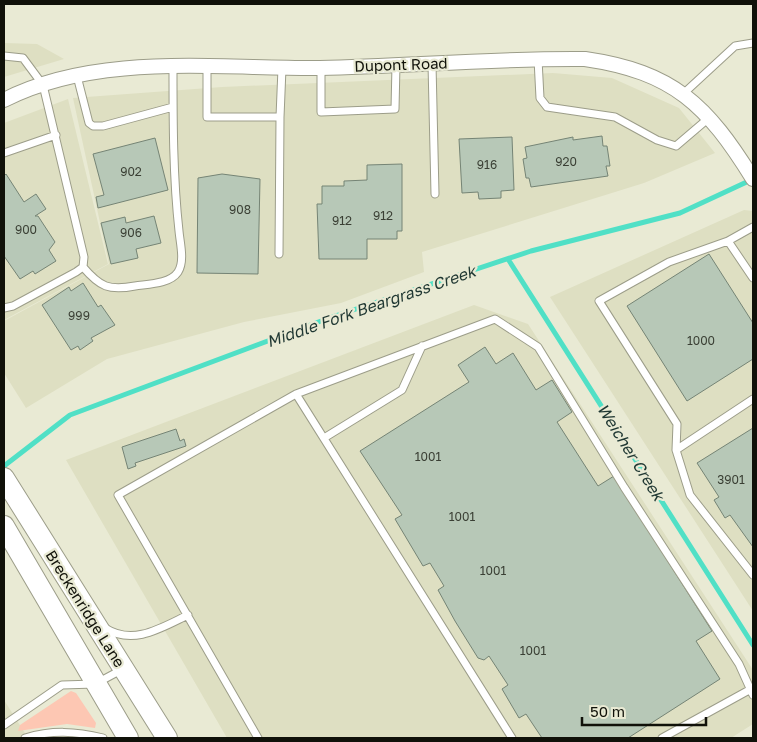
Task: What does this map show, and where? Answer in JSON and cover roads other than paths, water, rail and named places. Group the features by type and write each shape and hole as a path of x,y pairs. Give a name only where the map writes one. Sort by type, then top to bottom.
{"main road":[{"name":"Breckenridge Lane","path":"4,478 167,738"},
{"name":"Breckenridge Lane","path":"4,526 128,738"}],"street":[{"name":"Dupont Road","path":"4,100 77,76 128,68 321,68 538,59 585,59 617,64 644,72 683,94 710,117 753,179"}],"lane":[{"path":"683,94 735,46 753,43"},
{"path":"4,56 23,58 42,86 56,135 84,258 83,267 94,279 108,288 119,290 165,281 178,272 182,259 173,107 173,67"},
{"path":"538,59 540,98 547,107 615,117 658,140 676,146 710,117"},
{"path":"432,64 435,194"},
{"path":"321,68 321,112 395,109 396,65"},
{"path":"207,68 207,117 280,117"},
{"path":"279,254 282,68"},
{"path":"77,76 90,123 93,126 103,126 173,107"},
{"path":"4,152 56,135"},
{"path":"753,227 728,241 668,262 598,301 677,424 676,450 690,495 753,575"},
{"path":"728,241 753,278"},
{"path":"4,308 13,306 83,267"},
{"path":"258,738 118,494 296,394 496,319 538,347 624,487 739,664 752,692 662,738"},
{"path":"324,438 402,390 422,346"},
{"path":"296,394 512,738"},
{"path":"676,450 753,398"},
{"path":"92,619 115,634 129,636 151,634 188,615"},
{"path":"4,725 62,685 95,684 123,669"},
{"path":"25,738 45,732 78,732 102,738"}],"waterway":[{"name":"Middle Fork Beargrass Creek","path":"4,466 70,415 329,318 531,251 680,213 751,180"},
{"name":"Weicher Creek","path":"508,259 753,645"}]}
